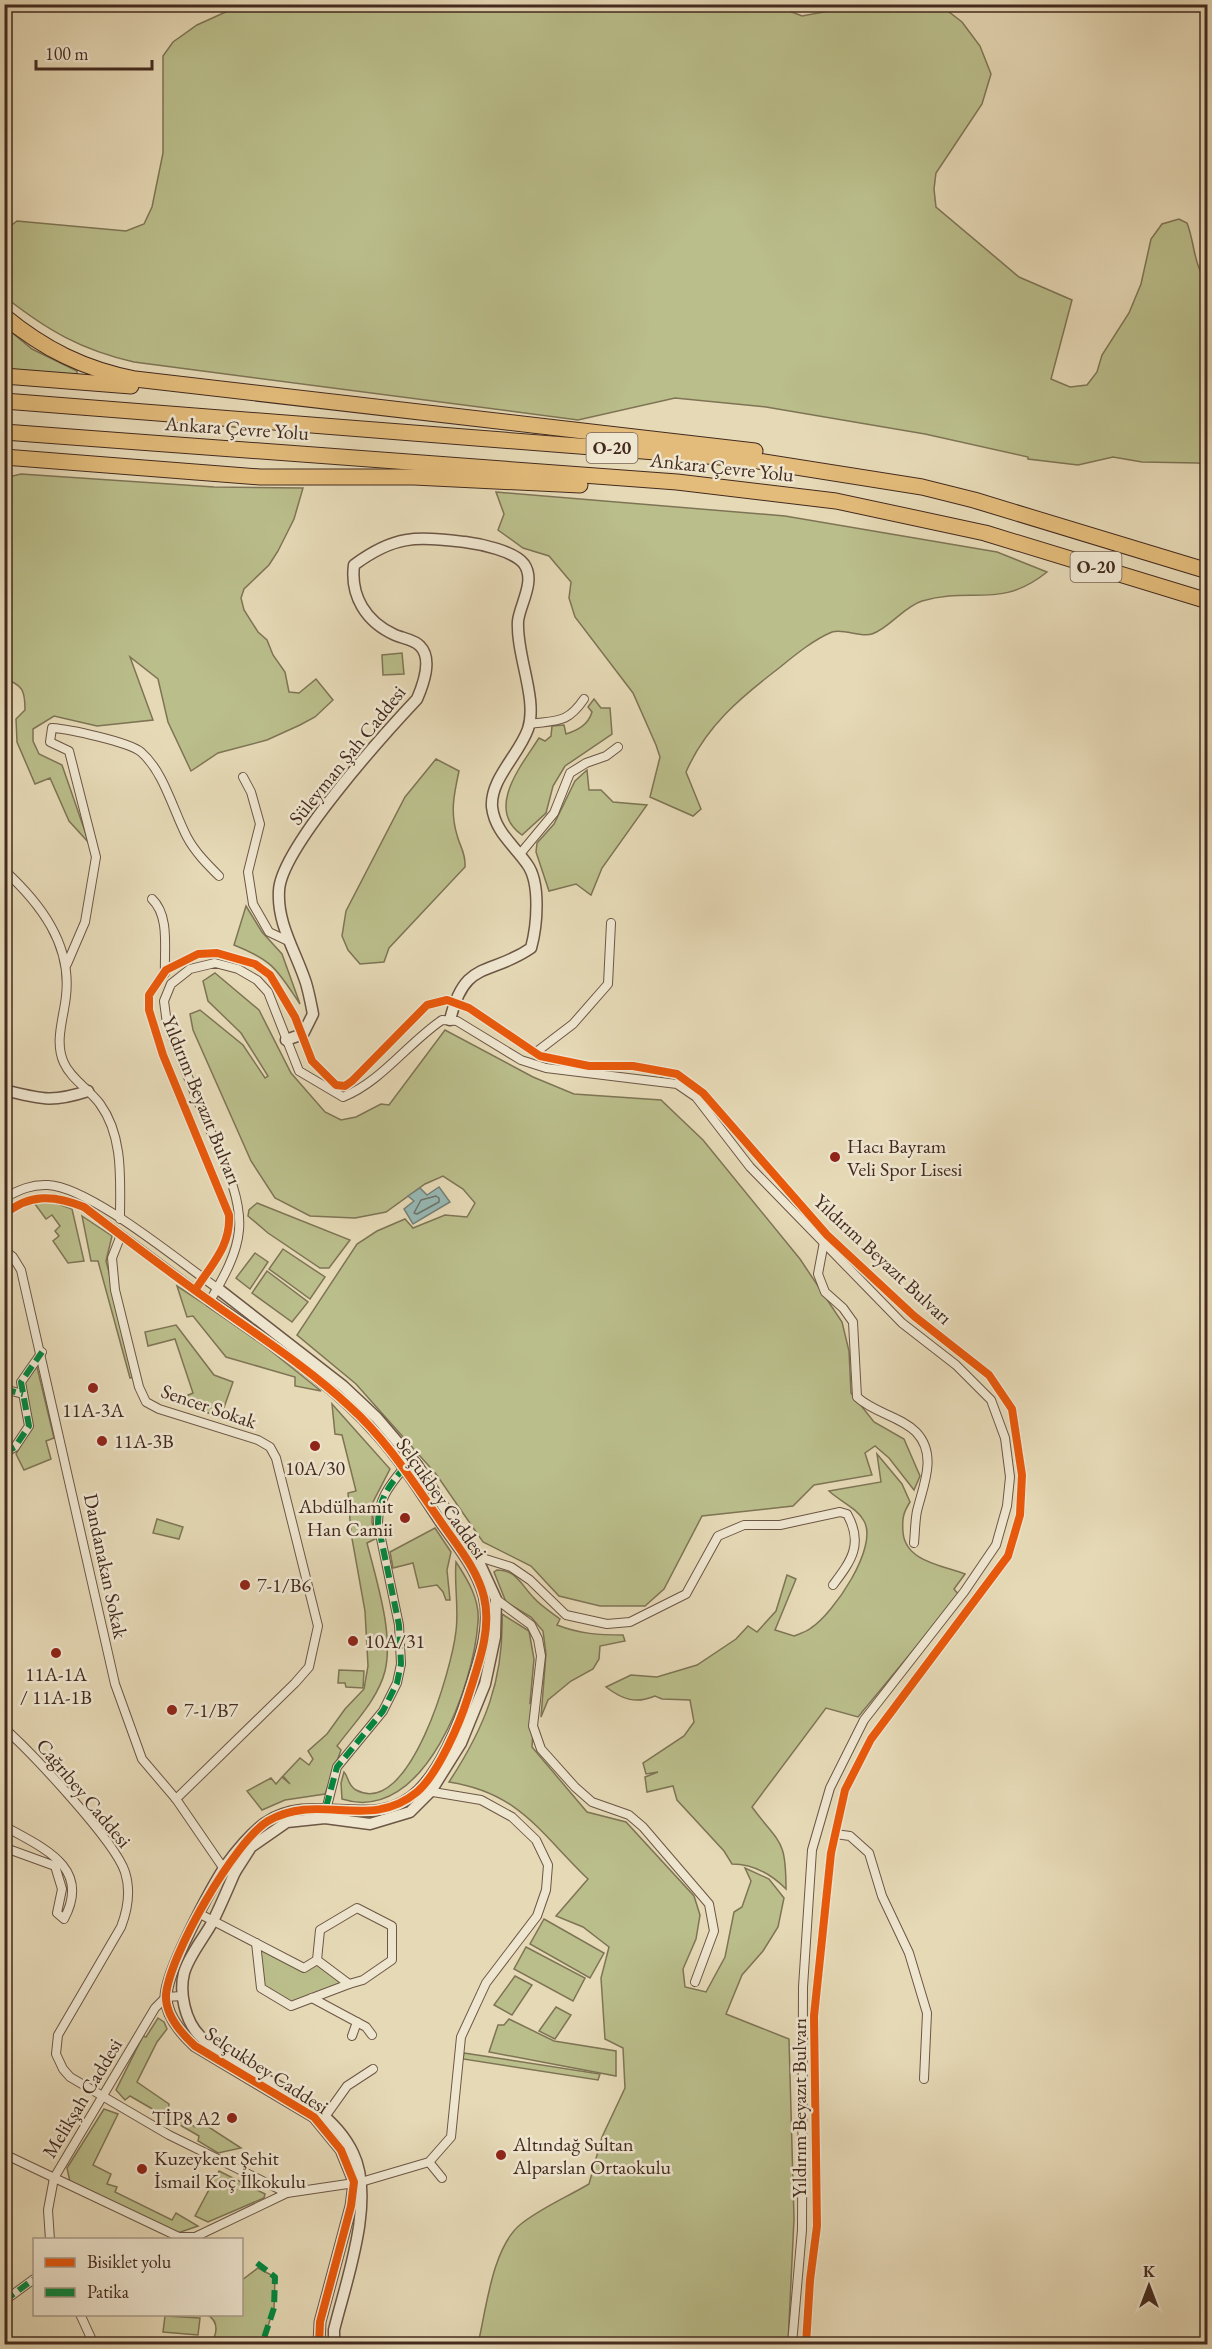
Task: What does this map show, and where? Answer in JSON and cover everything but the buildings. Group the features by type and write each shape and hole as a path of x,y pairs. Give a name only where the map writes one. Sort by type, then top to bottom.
{"highway":[{"path":"4,316 50,350 95,370 151,381 272,394 452,418 719,445 794,457 921,487"},
{"path":"4,376 272,394"},
{"name":"Ankara Çevre Yolu","path":"4,400 745,459 921,487 974,500 1208,570"},
{"name":"Ankara Çevre Yolu","path":"4,432 677,482 836,501 985,533 1208,601"},
{"path":"4,457 260,477 414,477 639,488 761,497 903,516"},
{"path":"4,468 118,465"}],"street":[{"name":"Süleyman Şah Caddesi","path":"303,1034 313,1014 306,982 288,941 280,911 278,889 290,859 312,823 417,699 424,684 425,655 420,645 373,622 361,609 353,579 354,565 376,549 418,537 471,543 516,557 525,565 529,577 518,621 520,656 531,709 529,724 497,785 492,805 497,828 529,866 535,880 537,928 531,948 467,978 455,1002 450,1020"},
{"path":"529,724 561,720 573,715 584,699"},
{"path":"67,964 85,922 96,857 69,751 50,742 52,728 71,729 140,751 159,777 199,856 219,876"},
{"path":"520,854 554,813 570,773 586,763 606,756 618,747"},
{"path":"243,777 251,792 260,824 248,872 254,904 269,932 288,941"},
{"path":"4,870 47,917 62,945 67,964 67,995 60,1046 64,1064 101,1104 114,1133 120,1163 120,1219"},
{"path":"152,899 160,906 164,928 165,973"},
{"path":"535,1053 573,1024 608,984 611,923"},
{"name":"Yıldırım Beyazıt Bulvarı","path":"196,1289 220,1255 228,1236 229,1215 171,1076 149,1010 149,995 165,973 180,961 198,954 217,953 255,964 270,975 303,1034 312,1060 336,1085 345,1086 427,1005 447,1000 469,1008 540,1056 589,1066 633,1066 677,1074 703,1093 827,1235 914,1316 989,1375 1012,1409 1022,1475 1020,1515 1008,1556 871,1739 845,1791 836,1834 814,2016 817,2226 810,2280 807,2344"},
{"name":"Yıldırım Beyazıt Bulvarı","path":"210,1301 236,1247 239,1232 238,1210 222,1158 166,1024 164,1001 171,984 190,969 215,963 238,969 257,980 268,992 299,1071 343,1097 364,1089 442,1020 457,1021 521,1060 546,1068 677,1084 696,1097 750,1167 902,1323 956,1365 991,1400 1005,1438 1010,1477 1007,1506 996,1545 964,1592 864,1720 830,1788 812,1850 803,1987 802,2230 792,2344"},
{"path":"286,1040 303,1034"},
{"path":"4,1090 60,1100 88,1091"},
{"name":"Selçukbey Caddesi","path":"4,1198 34,1186 63,1187 78,1192 217,1288 343,1386 377,1418 417,1465 465,1548 484,1596 487,1619 484,1640 461,1718 442,1756 418,1791 390,1809 374,1812 287,1812 267,1822 250,1836 224,1869 176,1961 166,1997 181,2033 195,2046 314,2117 323,2120"},
{"name":"Selçukbey Caddesi","path":"4,1215 24,1202 36,1198 65,1199 84,1207 281,1351 350,1407 378,1436 465,1548 476,1556 496,1599 495,1637 484,1684 461,1743 431,1791 410,1812 370,1824 326,1813 287,1822 266,1834 251,1847 235,1872 213,1921 184,1972 182,1996 190,2024 199,2036 219,2053 296,2096 323,2120 357,2182 363,2210 334,2330 334,2344"},
{"name":"Sencer Sokak","path":"121,1235 112,1258 115,1290 140,1388 146,1402 159,1409 258,1440 270,1447 276,1458 296,1547 318,1626 309,1667 176,1799"},
{"path":"824,1242 818,1274 825,1292 843,1308 853,1322 857,1397 868,1408 916,1432 925,1448 928,1461 926,1479 917,1511 914,1543"},
{"name":"Dandanakan Sokak","path":"4,1250 13,1257 21,1270 42,1352 115,1684 142,1759 176,1799 224,1869"},
{"path":"4,1453 15,1447 28,1426 21,1382 42,1352"},
{"path":"4,1389 23,1394"},
{"path":"326,1813 337,1767 383,1711 397,1683 402,1649 378,1524 378,1510 387,1489 403,1469"},
{"path":"476,1556 511,1568 530,1580 566,1615 607,1624 630,1622 686,1594 718,1536 744,1525 780,1525 840,1512 847,1514 853,1525 855,1547 853,1559 833,1585"},
{"path":"496,1599 531,1625 538,1639 541,1656 533,1726 541,1749 575,1787 592,1802 629,1815 643,1827 709,1904 714,1931 694,1982"},
{"name":"Cağrıbey Caddesi","path":"4,1728 44,1768 115,1852 125,1873 128,1899 121,1926 62,2026 56,2044 56,2054 63,2069 103,2097 169,2135 287,2193"},
{"path":"4,2154 179,2237 204,2233 287,2193 357,2182 429,2162 451,2137 461,2037 486,1983 537,1916 546,1890 548,1865 536,1840 512,1817 481,1800 431,1791 418,1791"},
{"path":"4,1826 66,1867 74,1884 70,1907 64,1918 57,1913 62,1889 55,1866 11,1850"},
{"path":"836,1834 850,1836 869,1853 882,1896 909,1953 927,2013 924,2079"},
{"path":"224,1869 235,1872"},
{"path":"4,1900 4,1915"},
{"path":"256,1943 261,1988 291,2006 363,1980 392,1960 392,1926 357,1908 320,1930 317,1960"},
{"path":"200,1914 304,1968 317,1960"},
{"path":"317,1960 349,1984"},
{"path":"166,1997 182,1996"},
{"name":"Melikşah Caddesi","path":"50,2238 48,2210 54,2178 155,2008 166,1997"},
{"path":"312,1998 366,2027 372,2035"},
{"path":"352,2036 357,2022"},
{"path":"323,2120 346,2086 373,2069"},
{"path":"429,2162 442,2178"},
{"path":"319,2344 320,2322 357,2182"},
{"path":"335,2266 348,2268"},
{"path":"4,2301 33,2280"},
{"path":"81,2316 91,2338 91,2344"}],"green space":[{"path":"782,4 787,10 802,16 862,5 940,5 962,22 980,46 991,74 982,104 936,173 934,189 936,207 1019,277 1072,300 1051,379 1070,387 1087,385 1097,372 1102,355 1129,313 1141,284 1151,239 1162,224 1179,219 1187,223 1199,268 1207,281 1207,466 1198,463 1142,462 1113,457 1078,465 1028,459 1028,457 925,434 766,407 675,398 578,420 134,362 97,351 65,337 5,297 5,230 17,221 126,231 144,224 152,207 163,153 163,56 173,42 197,25 241,5"},
{"path":"4,326 32,349 77,371 77,376 5,370"},
{"path":"21,474 214,487 303,488 294,519 278,551 269,565 244,589 241,598 244,610 258,632 267,640 273,655 285,672 289,692 299,693 316,679 333,700 315,717 300,725 267,740 218,753 191,771 168,722 158,679 130,657 153,720 97,726 54,716 33,729 33,741 39,754 62,765 89,843 69,821 50,778 35,784 17,742 16,719 25,710 23,693 19,686 5,679 4,478"},
{"path":"496,492 785,516 997,552 1047,572 1030,584 1000,594 956,595 922,601 872,634 862,635 837,631 811,643 738,702 703,741 686,772 701,809 693,816 650,797 660,757 633,693 575,617 569,598 571,582 549,556 523,548 498,530 504,514"},
{"path":"402,653 404,674 383,675 382,655"},
{"path":"594,699 601,708 610,708 612,734 565,766 553,786 546,813 522,835 511,825 507,813 506,800 516,774 539,738 545,741 551,736 552,726 564,725 566,734 585,724 592,712 588,707"},
{"path":"436,759 459,771 453,811 465,867 389,948 384,962 360,964 348,950 342,936 346,911 405,797"},
{"path":"587,770 589,790 601,790 613,802 647,805 602,868 591,895 576,884 549,891 536,852 537,843 554,824 575,781"},
{"path":"246,906 262,932 282,954 300,1004 273,968 258,956 234,945"},
{"path":"215,973 259,1010 291,1073 325,1112 341,1120 356,1117 381,1104 389,1105 445,1030 533,1077 574,1094 661,1100 703,1140 800,1259 842,1322 849,1351 851,1393 874,1422 904,1439 920,1476 914,1490 889,1458 875,1446 865,1453 872,1475 814,1485 793,1506 702,1516 664,1589 645,1606 600,1606 559,1596 531,1566 483,1542 436,1474 356,1384 297,1335 357,1244 377,1231 405,1219 413,1228 445,1215 467,1217 475,1203 463,1189 443,1176 425,1184 386,1212 355,1218 310,1216 275,1198 251,1161 193,1030 190,1014 200,1010 243,1045 265,1078 268,1076 241,1033 208,1001 203,981"},
{"path":"32,1200 47,1200 72,1209 84,1261 68,1263 53,1241 59,1236 55,1231 60,1226 52,1215 46,1219"},
{"path":"257,1203 350,1240 329,1268 320,1268 268,1233 248,1216 249,1210"},
{"path":"82,1216 112,1236 106,1261 137,1376 130,1378 98,1261 91,1261"},
{"path":"283,1249 325,1277 310,1299 269,1269"},
{"path":"255,1253 268,1262 250,1289 236,1278"},
{"path":"267,1271 308,1302 292,1322 252,1293"},
{"path":"177,1286 246,1331 321,1391 295,1386 295,1377 226,1357 193,1316 187,1317"},
{"path":"176,1325 214,1375 233,1382 221,1416 213,1414 214,1410 212,1414 172,1402 193,1393 175,1339 148,1346 145,1332"},
{"path":"37,1367 54,1438 46,1441 51,1459 24,1470 16,1454 31,1426 25,1383 32,1368"},
{"path":"332,1404 390,1469 373,1502 372,1522 375,1539 367,1543 386,1624 385,1671 371,1701 337,1746 341,1750 325,1794 285,1800 262,1810 247,1791 271,1778 276,1784 282,1777 290,1784 283,1776 300,1758 309,1765 313,1759 308,1751 327,1734 345,1709 364,1689 368,1666 365,1611 351,1533 348,1493 356,1491 342,1435 335,1434"},
{"path":"877,1454 902,1484 910,1502 904,1513 903,1532 910,1550 917,1556 935,1564 965,1574 954,1589 959,1595 858,1717 826,1708 752,1807 780,1843 785,1860 786,1889 762,1871 740,1864 732,1864 724,1851 677,1800 673,1786 647,1792 645,1777 658,1772 646,1774 643,1763 684,1736 694,1722 690,1700 662,1699 655,1696 636,1700 618,1695 606,1687 631,1675 657,1677 697,1665 736,1639 748,1626 757,1632 776,1611 787,1575 796,1579 775,1630 794,1636 809,1629 820,1620 841,1595 860,1563 867,1532 861,1516 829,1491 881,1482"},
{"path":"157,1519 183,1527 179,1539 153,1533"},
{"path":"435,1528 451,1552 447,1570 450,1600 446,1600 437,1585 419,1588 413,1563 393,1568 390,1552"},
{"path":"456,1562 472,1590 477,1606 478,1622 467,1680 440,1744 420,1771 398,1791 372,1802 342,1799 341,1783 344,1772 351,1786 356,1790 376,1793 394,1782 410,1762 425,1735 437,1705 453,1649 457,1622"},
{"path":"497,1570 514,1575 537,1601 560,1619 557,1625 590,1633 623,1635 625,1641 600,1646 599,1659 593,1669 571,1681 548,1700 541,1717 546,1654 543,1631 531,1617 506,1602 494,1572"},
{"path":"502,1614 529,1631 534,1659 530,1703 535,1700 532,1747 587,1812 626,1822 694,1896 700,1915 696,1939 683,1969 685,1987 706,1992 725,1957 734,1912 742,1907 751,1881 745,1868 769,1879 784,1898 778,1927 763,1951 742,1975 726,2014 789,2039 794,2219 788,2344 478,2344 497,2263 511,2234 529,2218 589,2184 602,2137 625,2088 623,2048 605,2039 601,1978 609,1947 583,1927 556,1916 588,1879 542,1831 512,1805 473,1787 449,1782 473,1742 490,1702 500,1660"},
{"path":"339,1670 364,1671 363,1688 346,1687 345,1683 338,1683"},
{"path":"544,1919 604,1953 590,1978 530,1944"},
{"path":"256,1943 304,1968 317,1960 349,1984 291,2006 261,1988"},
{"path":"526,1947 585,1978 573,2001 514,1969"},
{"path":"515,1976 532,1985 512,2015 494,2005"},
{"path":"556,2007 571,2015 555,2039 539,2031"},
{"path":"158,2018 164,2022 167,2029 157,2042 137,2082 169,2104 168,2110 195,2127 198,2120 241,2148 218,2153 198,2141 199,2136 130,2096 125,2100 116,2090 143,2036 146,2037"},
{"path":"509,2019 554,2041 616,2051 616,2076 489,2052 498,2025 504,2025"},
{"path":"464,2053 600,2074 598,2080 463,2059"},
{"path":"104,2109 118,2114 93,2165 111,2174 107,2184 117,2187 115,2192 172,2220 176,2213 198,2226 178,2233 70,2182 67,2168"},
{"path":"219,2171 265,2194 264,2198 208,2222 195,2216"},
{"path":"258,2268 275,2277 274,2308 262,2344 209,2344 216,2329 214,2321 209,2316 243,2316 243,2279"},
{"path":"165,2316 200,2318 198,2335 163,2332"}],"water":[{"path":"439,1187 450,1202 413,1224 404,1209 414,1201 408,1196 420,1188 427,1195"}],"marked path":[{"path":"4,1453 15,1447 29,1426 21,1382 42,1352"},
{"path":"4,1389 23,1394"},
{"path":"326,1807 337,1767 383,1711 397,1683 401,1664 399,1625 378,1515 389,1488 403,1469"},
{"path":"257,2263 275,2277 274,2308 262,2344"},
{"path":"4,2301 33,2280"}],"cycle path":[{"path":"196,1289 223,1246 229,1226 229,1215 163,1055 149,1010 149,995 166,970 198,954 217,953 255,964 270,975 295,1017 312,1061 336,1085 345,1086 352,1081 427,1005 447,1000 469,1008 540,1056 589,1066 633,1066 677,1074 703,1093 827,1235 914,1316 989,1375 1012,1409 1022,1475 1020,1515 1008,1556 871,1739 845,1790 831,1853 814,2016 817,2226 810,2280 806,2344"},
{"path":"4,1215 23,1203 42,1198 63,1200 84,1207 317,1379 362,1418 397,1460 465,1556 481,1586 486,1622 483,1647 476,1673 454,1734 425,1784 399,1804 381,1809 362,1811 306,1809 287,1813 268,1821 238,1852 205,1901 178,1954 166,1995 171,2017 195,2046 314,2117 341,2150 354,2182 351,2206 320,2322 319,2344"}],"place":[{"name":"Hacı Bayram Veli Spor Lisesi","path":"835,1157"},
{"name":"11A-3A","path":"93,1388"},
{"name":"11A-3B","path":"102,1441"},
{"name":"10A/30","path":"315,1446"},
{"name":"Abdülhamit Han Camii","path":"405,1518"},
{"name":"7-1/B6","path":"245,1585"},
{"name":"10A/31","path":"353,1641"},
{"name":"11A-1A / 11A-1B","path":"56,1653"},
{"name":"7-1/B7","path":"172,1710"},
{"name":"TİP8 A2","path":"232,2118"},
{"name":"Altındağ Sultan Alparslan Ortaokulu","path":"501,2155"},
{"name":"Kuzeykent Şehit İsmail Koç İlkokulu","path":"142,2169"}]}
